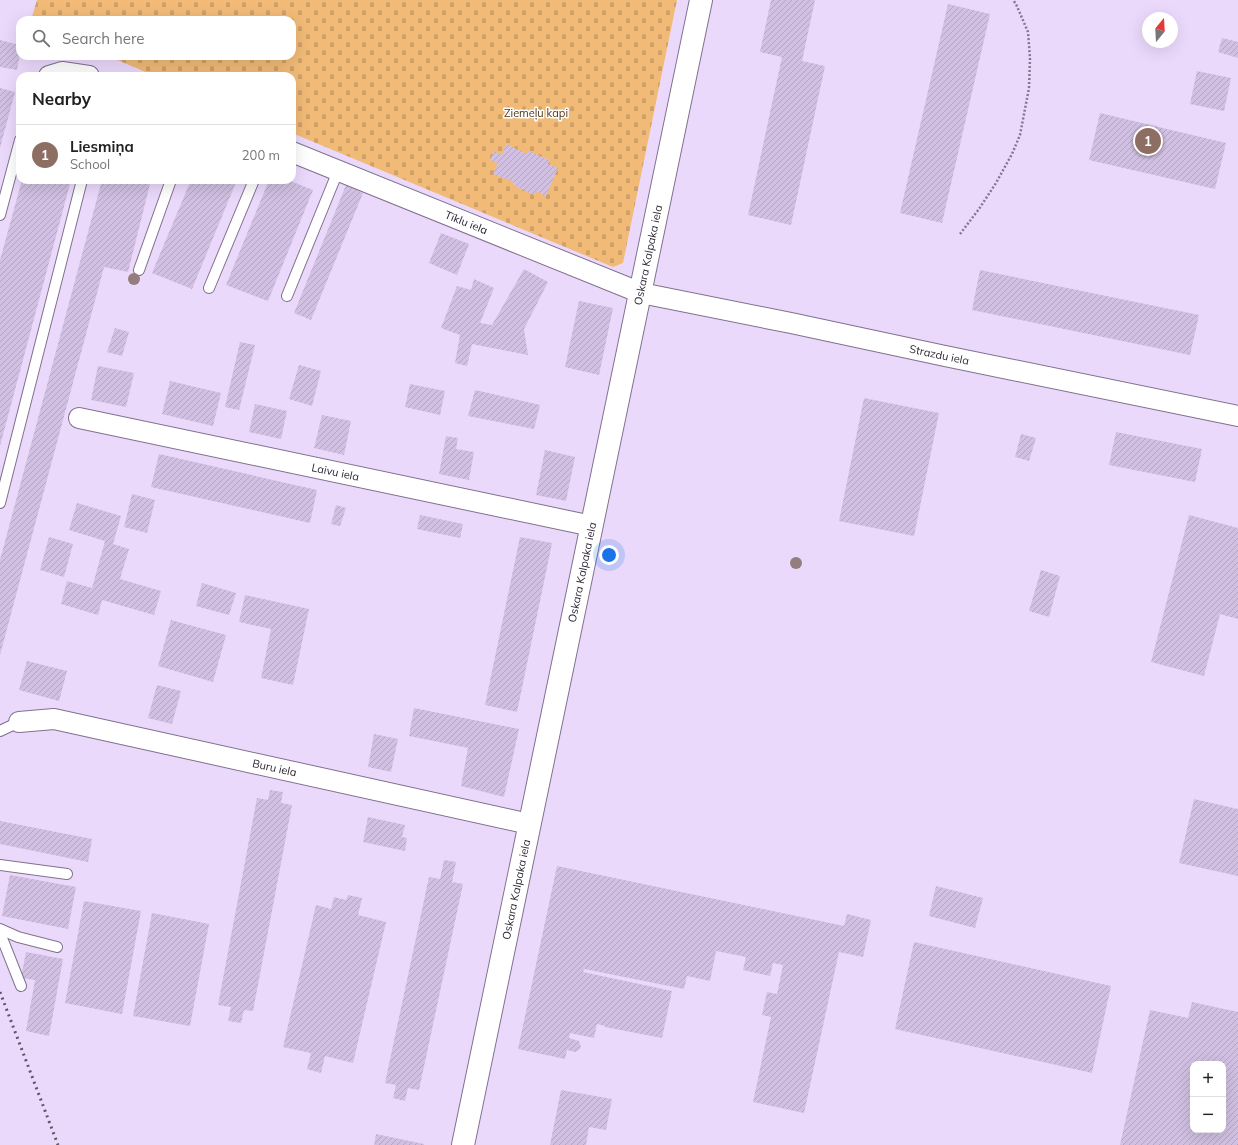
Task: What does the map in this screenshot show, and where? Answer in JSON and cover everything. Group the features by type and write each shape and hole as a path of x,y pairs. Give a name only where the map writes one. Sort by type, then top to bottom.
{"main road":[{"name":"Oskara Kalpaka iela","path":"463,1145 701,0"}],"street":[{"name":"Tīklu iela","path":"296,154 641,293"},
{"name":"Strazdu iela","path":"641,293 1238,416"},
{"name":"Laivu iela","path":"79,418 592,526"},
{"name":"Buru iela","path":"19,722 54,719 530,824"}],"lane":[{"path":"0,215 16,155"},
{"path":"287,296 338,171"},
{"path":"0,503 81,184"},
{"path":"139,270 170,184"},
{"path":"209,288 252,184"},
{"path":"0,731 19,722"},
{"path":"0,865 67,874"},
{"path":"0,929 18,937 57,947"},
{"path":"0,933 21,986"}],"path":[{"path":"960,234 996,184 1012,154 1020,134 1029,88 1030,58 1028,32 1013,0"}],"green space":[{"name":"Ziemeļu kapi","path":"37,0 677,0 623,263 613,267 296,135 296,72 146,72 117,60 296,60 296,16 32,16"}],"building":[{"path":"771,0 815,0 802,61 825,66 791,225 748,215 782,57 760,52"},
{"path":"948,4 990,14 942,223 900,213"},
{"path":"1222,38 1238,42 1238,58 1218,52"},
{"path":"0,40 16,44 16,60 19,60 17,70 0,67"},
{"path":"1197,71 1231,78 1224,111 1190,104"},
{"path":"0,88 15,92 0,148"},
{"path":"1100,113 1226,143 1215,189 1089,160"},
{"path":"506,144 527,154 529,151 549,160 548,164 558,168 546,196 536,191 534,195 513,185 514,182 493,174 498,163 490,160 494,151 502,155"},
{"path":"296,183 313,190 268,301 226,285 267,184"},
{"path":"21,184 70,184 0,446 0,260"},
{"path":"101,184 150,184 128,272 104,267 0,655 0,560"},
{"path":"189,184 235,184 192,289 152,273"},
{"path":"346,185 363,193 311,320 294,313"},
{"path":"441,233 469,244 457,275 429,263"},
{"path":"524,269 548,282 524,329 528,355 472,344 467,366 455,363 460,335 441,328 457,286 471,290 474,279 494,288 480,323 492,325"},
{"path":"980,270 1199,315 1190,355 972,310"},
{"path":"579,301 613,308 599,375 565,367"},
{"path":"115,328 129,332 122,356 107,352"},
{"path":"240,342 255,345 239,410 225,407"},
{"path":"299,365 321,371 312,406 289,399"},
{"path":"98,366 134,373 126,407 91,400"},
{"path":"170,381 221,393 213,426 162,414"},
{"path":"410,384 445,391 440,415 405,407"},
{"path":"475,390 540,405 534,429 468,416"},
{"path":"864,398 939,413 914,536 839,521"},
{"path":"255,404 287,411 281,439 249,432"},
{"path":"322,415 351,421 344,455 314,448"},
{"path":"1116,432 1202,449 1195,482 1109,465"},
{"path":"1021,434 1036,438 1029,461 1015,457"},
{"path":"446,436 458,438 456,449 474,452 469,480 439,474"},
{"path":"545,450 575,457 566,501 536,495"},
{"path":"159,454 317,490 310,523 151,487"},
{"path":"132,494 155,500 147,533 124,527"},
{"path":"77,503 121,516 113,544 129,549 120,579 161,591 154,615 102,600 98,615 61,604 67,581 92,588 105,541 69,530"},
{"path":"336,505 346,508 340,526 331,524"},
{"path":"420,515 463,524 460,538 417,529"},
{"path":"1189,515 1238,528 1238,619 1220,614 1204,676 1151,662"},
{"path":"49,537 73,544 64,577 40,570"},
{"path":"520,537 552,543 517,712 485,705"},
{"path":"1041,570 1060,576 1049,617 1029,611"},
{"path":"202,583 236,593 229,615 196,606"},
{"path":"245,595 309,609 293,685 261,678 271,629 239,622"},
{"path":"171,620 226,635 213,682 158,666"},
{"path":"27,661 67,671 59,701 19,690"},
{"path":"157,685 181,691 172,724 148,718"},
{"path":"414,708 519,729 504,797 461,786 468,748 409,736"},
{"path":"374,734 398,739 391,772 368,767"},
{"path":"270,790 283,792 281,803 292,805 253,1011 244,1010 241,1023 228,1021 231,1007 218,1005 257,798 268,800"},
{"path":"1194,799 1238,809 1238,876 1179,863"},
{"path":"368,817 405,825 402,837 407,838 405,851 363,842"},
{"path":"0,821 92,839 88,862 0,844"},
{"path":"444,860 456,862 452,882 463,884 419,1090 408,1088 405,1101 393,1098 396,1085 385,1083 429,877 440,879"},
{"path":"557,866 844,926 847,914 871,920 863,957 839,952 804,1113 753,1102 771,1017 762,1015 767,992 777,994 783,965 773,963 770,976 743,970 746,957 716,951 710,981 687,976 684,989 584,969 583,972 672,991 662,1038 605,1027 597,1024 594,1038 570,1033 569,1038 579,1041 581,1047 575,1052 567,1050 565,1059 518,1049"},
{"path":"10,875 76,887 68,929 2,916"},
{"path":"936,886 983,898 975,928 929,916"},
{"path":"348,895 362,898 358,915 386,922 353,1063 325,1056 321,1073 307,1069 311,1053 283,1047 316,905 331,909 334,897 346,900"},
{"path":"84,901 141,911 122,1014 65,1003"},
{"path":"152,913 209,924 190,1026 133,1016"},
{"path":"914,942 1111,986 1092,1073 895,1029"},
{"path":"26,952 63,959 49,1036 26,1031 35,980 21,978"},
{"path":"1192,1002 1238,1012 1238,1145 1120,1145 1150,1010 1188,1018"},
{"path":"561,1090 612,1099 606,1130 589,1127 586,1145 550,1145"},
{"path":"376,1134 424,1144 424,1145 374,1145"}],"railway":[{"path":"0,992 58,1145"}],"place":[{"name":"Liesmiņa","path":"1148,141"}]}
